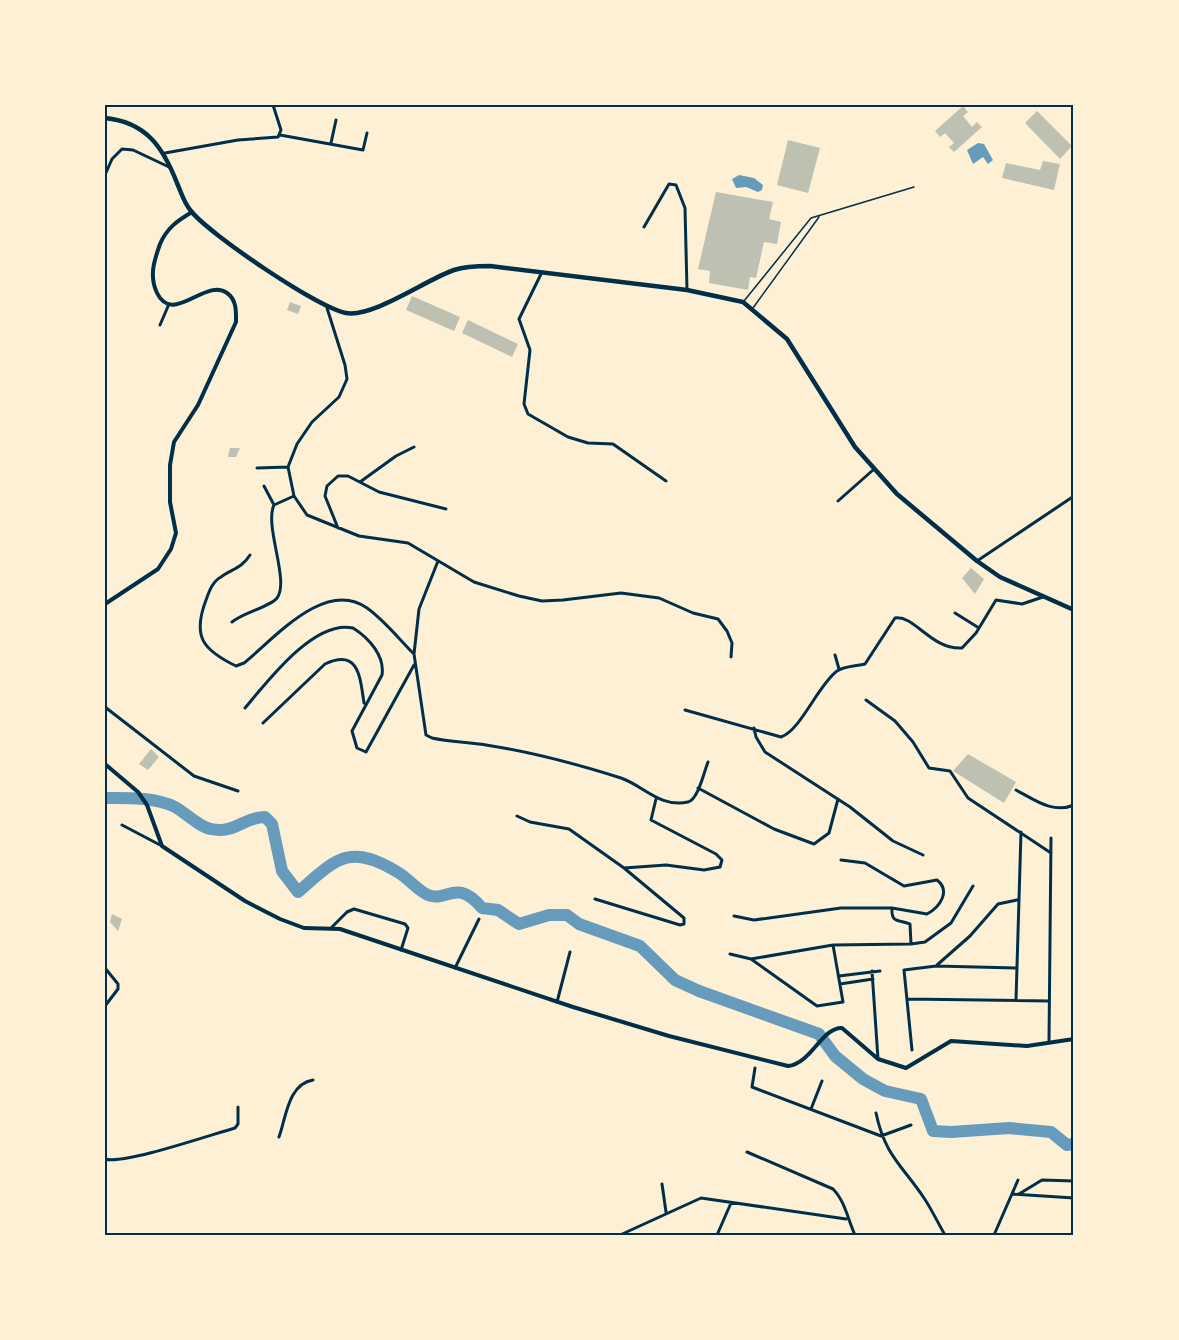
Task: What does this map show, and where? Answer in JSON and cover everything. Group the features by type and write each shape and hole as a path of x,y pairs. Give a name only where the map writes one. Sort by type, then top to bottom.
{"main road":[{"path":"105,118 139,127 152,137 165,153 192,212 219,236 327,308 346,313 362,312 453,270 468,266 542,272 687,290 743,302 787,339 838,423 873,470 977,561 1000,577 1074,610"}],"street":[{"path":"273,105 280,135"},
{"path":"331,143 336,120"},
{"path":"165,153 280,135 363,150 367,133"},
{"path":"105,175 117,153 128,149 172,170"},
{"path":"644,227 664,190 669,184 676,185 685,208 687,290"},
{"path":"105,603 158,569 171,549 176,533 170,502 170,465 174,442 198,405 236,322 236,309 227,293 218,290 207,291 188,302 169,304 159,297 154,287 152,273 155,258 170,227 192,212"},
{"path":"542,272 519,319 530,350 524,404 528,414 568,437 588,443 613,444 666,481"},
{"path":"160,325 169,304"},
{"path":"327,308 345,366 346,379 339,397 312,422 297,444 288,467 294,496 308,515 359,537 408,543 474,582 542,601 621,593 659,598 693,613 718,619 727,631 732,644 731,657"},
{"path":"360,482 396,456 414,447"},
{"path":"257,468 288,467"},
{"path":"838,501 873,470"},
{"path":"338,528 325,496 327,486 338,476 348,476 380,492 446,509"},
{"path":"232,622 242,614 266,605 279,596 277,549 271,518 274,505 264,486"},
{"path":"274,505 294,496"},
{"path":"977,561 1074,496"},
{"path":"250,555 245,563 220,577 211,587 199,618 200,638 223,660 236,666 244,663 300,616 324,604 344,599 368,608 414,654"},
{"path":"438,561 419,609 414,654 425,730 432,738 488,745 578,765 634,783 656,800 688,802 694,799 708,762"},
{"path":"685,710 754,728 776,737 786,735 838,669 865,664 895,618 902,617 909,621 931,640 953,648 965,647 996,600 1022,604 1044,596"},
{"path":"955,613 979,628"},
{"path":"245,708 307,643 321,633 345,626 359,632 379,653 384,665 382,675 352,731 357,748 366,752 415,663"},
{"path":"835,655 838,669"},
{"path":"263,723 325,664 344,658 352,662 357,669 364,705"},
{"path":"866,700 895,721 913,742 929,768 950,771 968,798 1051,853"},
{"path":"105,707 194,776 238,791"},
{"path":"754,728 756,737 765,752 838,799 893,841 923,855"},
{"path":"105,764 138,792 147,805 162,846"},
{"path":"698,788 774,829 814,844 829,833 838,799"},
{"path":"1016,790 1043,804 1063,810 1074,805"},
{"path":"624,868 666,865 704,870 717,869 722,864 716,854 651,820 656,800"},
{"path":"517,816 530,822 569,829 624,868 682,916 684,924 680,925 595,899"},
{"path":"122,825 162,846 245,901 280,919 304,928 332,927 557,1002 669,1036 788,1066 800,1064 836,1028 842,1028 878,1059 906,1068 951,1041 1027,1046 1074,1039"},
{"path":"1016,1000 1017,900 1021,832"},
{"path":"1049,1044 1050,838"},
{"path":"734,916 754,920 841,908 892,908 927,915 939,904 944,894 943,887 934,880 919,885 904,886 865,864 841,860"},
{"path":"751,959 833,945 911,945 925,942 942,932 958,913 973,886"},
{"path":"936,966 970,936 999,904 1017,900"},
{"path":"892,908 893,919 896,922 910,924 911,945"},
{"path":"332,927 347,912 354,909 405,924 408,928 402,950"},
{"path":"455,968 479,919"},
{"path":"730,954 751,959 817,1006 843,1002 833,945"},
{"path":"557,1002 570,952"},
{"path":"912,1050 904,970 936,966 1016,968"},
{"path":"105,968 118,984 118,989 105,1006"},
{"path":"872,971 878,1059"},
{"path":"839,976 880,971"},
{"path":"840,984 873,979"},
{"path":"908,999 1049,1001"},
{"path":"755,1068 752,1088 881,1136 911,1125"},
{"path":"279,1137 292,1096 299,1086 313,1080"},
{"path":"810,1108 822,1081"},
{"path":"105,1159 112,1161 139,1156 235,1128 238,1124 238,1107"},
{"path":"876,1113 881,1136 889,1153 923,1196 945,1235"},
{"path":"747,1152 833,1189 843,1204 846,1219 855,1235"},
{"path":"994,1235 1018,1180"},
{"path":"1018,1195 1042,1180 1074,1181"},
{"path":"662,1184 666,1212"},
{"path":"1012,1194 1045,1194 1074,1198"},
{"path":"620,1235 666,1212 701,1198 846,1219"},
{"path":"717,1235 731,1203"}],"lane":[{"path":"743,302 811,218 914,187"},
{"path":"753,309 819,216"}],"water":[{"path":"978,143 984,144 993,160 988,164 983,157 973,164 967,150"},
{"path":"739,175 754,178 763,185 762,190 758,192 746,187 736,188 732,179"}],"building":[{"path":"963,106 968,112 963,116 972,127 977,122 982,127 954,152 949,147 954,143 945,133 940,137 935,131"},
{"path":"1037,111 1072,146 1060,159 1025,123"},
{"path":"788,140 820,148 808,193 777,185"},
{"path":"1043,161 1060,164 1054,190 1002,178 1006,163 1040,170"},
{"path":"716,192 773,202 769,219 781,222 777,244 764,242 756,278 750,277 748,290 709,283 710,271 698,269"},
{"path":"412,296 460,317 454,331 406,310"},
{"path":"290,302 301,306 298,314 287,310"},
{"path":"468,320 518,344 512,357 462,333"},
{"path":"230,448 240,448 236,457 228,457"},
{"path":"971,568 984,579 975,594 962,578"},
{"path":"151,749 159,757 148,770 139,764"},
{"path":"968,754 1016,782 1004,803 953,771"},
{"path":"112,914 122,919 118,931 110,922"}],"waterway":[{"path":"105,798 159,801 175,807 202,826 219,830 265,817 272,824 282,871 298,892 333,863 344,858 367,858 403,875 428,895 435,897 458,892 465,894 482,908 498,910 519,924 549,915 567,915 579,924 640,946 675,980 699,991 819,1034 835,1056 863,1079 885,1091 921,1099 933,1131 1009,1128 1051,1132 1067,1145 1074,1144"}]}
